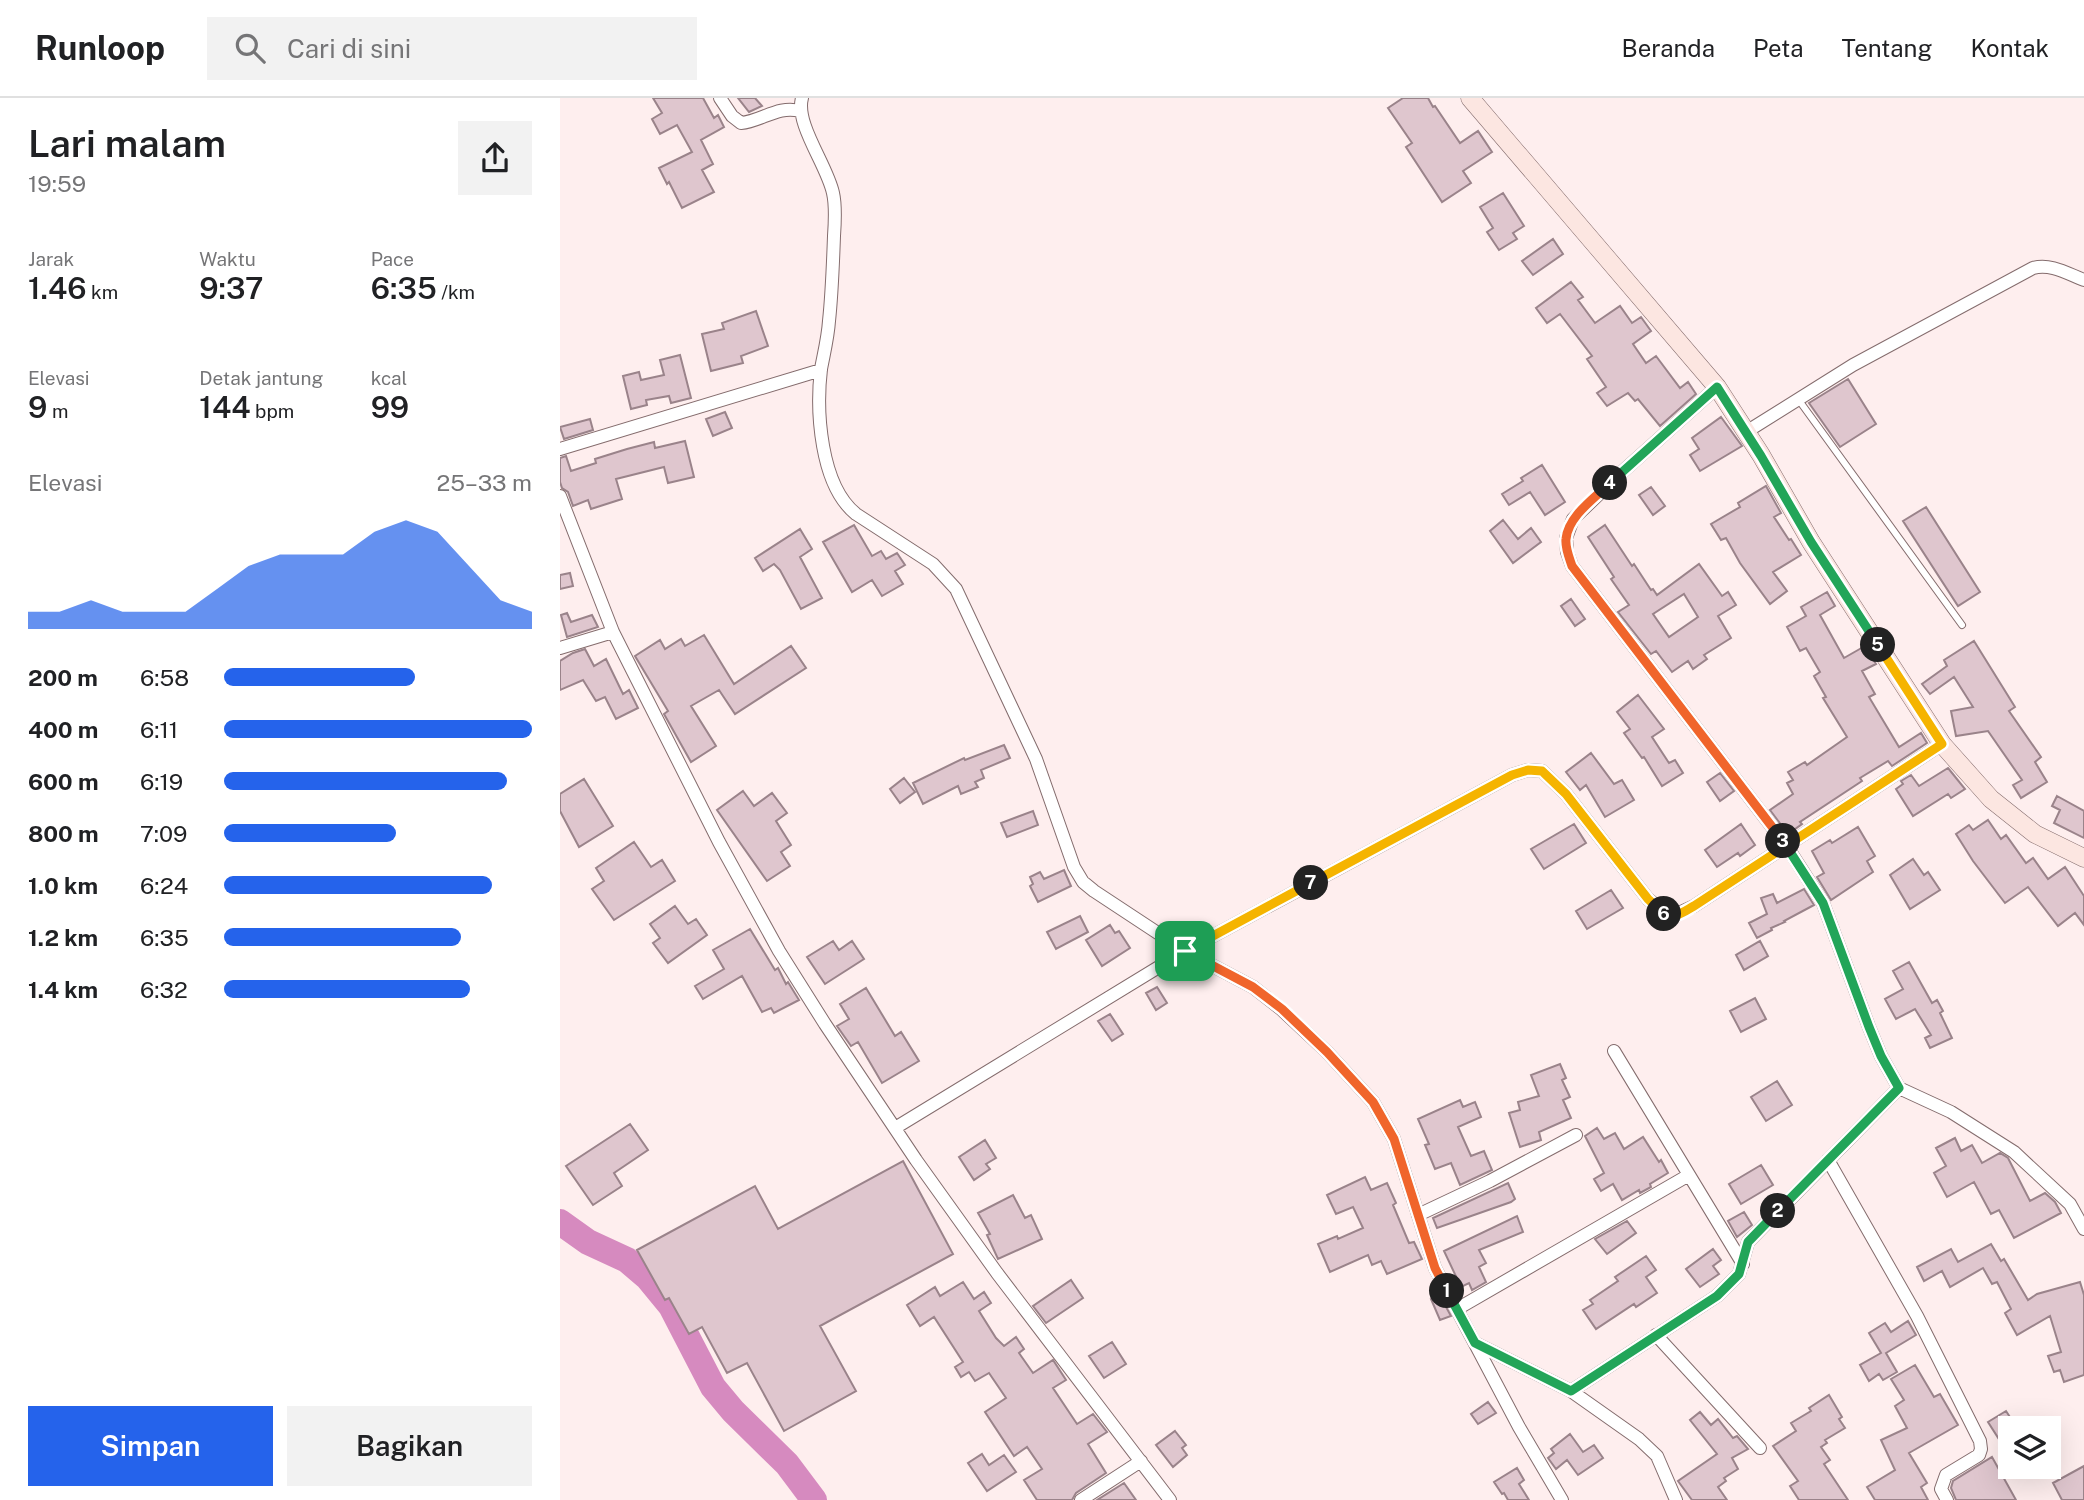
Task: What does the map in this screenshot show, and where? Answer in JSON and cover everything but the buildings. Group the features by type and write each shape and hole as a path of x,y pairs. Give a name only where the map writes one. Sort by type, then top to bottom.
{"street":[{"path":"720,98 732,116 741,123 801,104 833,195 830,320 821,370 820,419 827,461 839,495 856,514 933,564 956,589 1037,760 1074,867 1083,882 1185,951 1253,987 1282,1009 1327,1052 1373,1102 1394,1139 1435,1268 1519,1427 1562,1500"},
{"path":"1470,98 1717,387 1811,542 1942,744 1990,799 2035,834 2084,858"},
{"path":"1746,432 1853,365 2033,268 2042,265 2051,267 2084,280"},
{"path":"560,449 821,370"},
{"path":"1717,387 1573,519 1566,538 1572,566 1786,845 1823,903 1869,1027 1899,1088 1951,1112 2014,1152 2070,1204 2084,1229"},
{"path":"560,496 613,632 719,842 779,951 895,1128 997,1273 1170,1500"},
{"path":"560,648 613,632"},
{"path":"895,1128 1185,951 1512,775 1528,770 1542,771 1566,794 1648,899 1670,917 1694,906 1942,744"},
{"path":"1614,1051 1743,1264"},
{"path":"1571,1391 1717,1296 1739,1274 1748,1242 1899,1088"},
{"path":"1418,1215 1490,1181 1576,1135"},
{"path":"1828,1160 1917,1317 1980,1441 1979,1455 1946,1475 1941,1489 1947,1500"},
{"path":"1457,1308 1689,1175"},
{"path":"1657,1335 1760,1448"},
{"path":"1475,1343 1571,1391 1639,1439 1657,1456 1676,1500"},
{"path":"1081,1500 1141,1461"}],"lane":[{"path":"1798,399 1962,625"}],"waterway":[{"path":"560,1222 588,1242 627,1260 648,1278 671,1306 713,1387 733,1411 787,1464 814,1500"}],"route":[{"path":"1185,951 1253,987 1282,1009 1373,1102 1394,1139 1435,1268 1475,1343 1571,1391 1717,1296 1739,1274 1748,1242 1899,1088 1869,1027 1823,903 1786,845 1572,566 1566,538 1573,519 1717,387 1811,542 1942,744 1786,845 1694,906 1670,917 1648,899 1566,794 1542,771 1528,770 1512,775 1185,951"}]}
